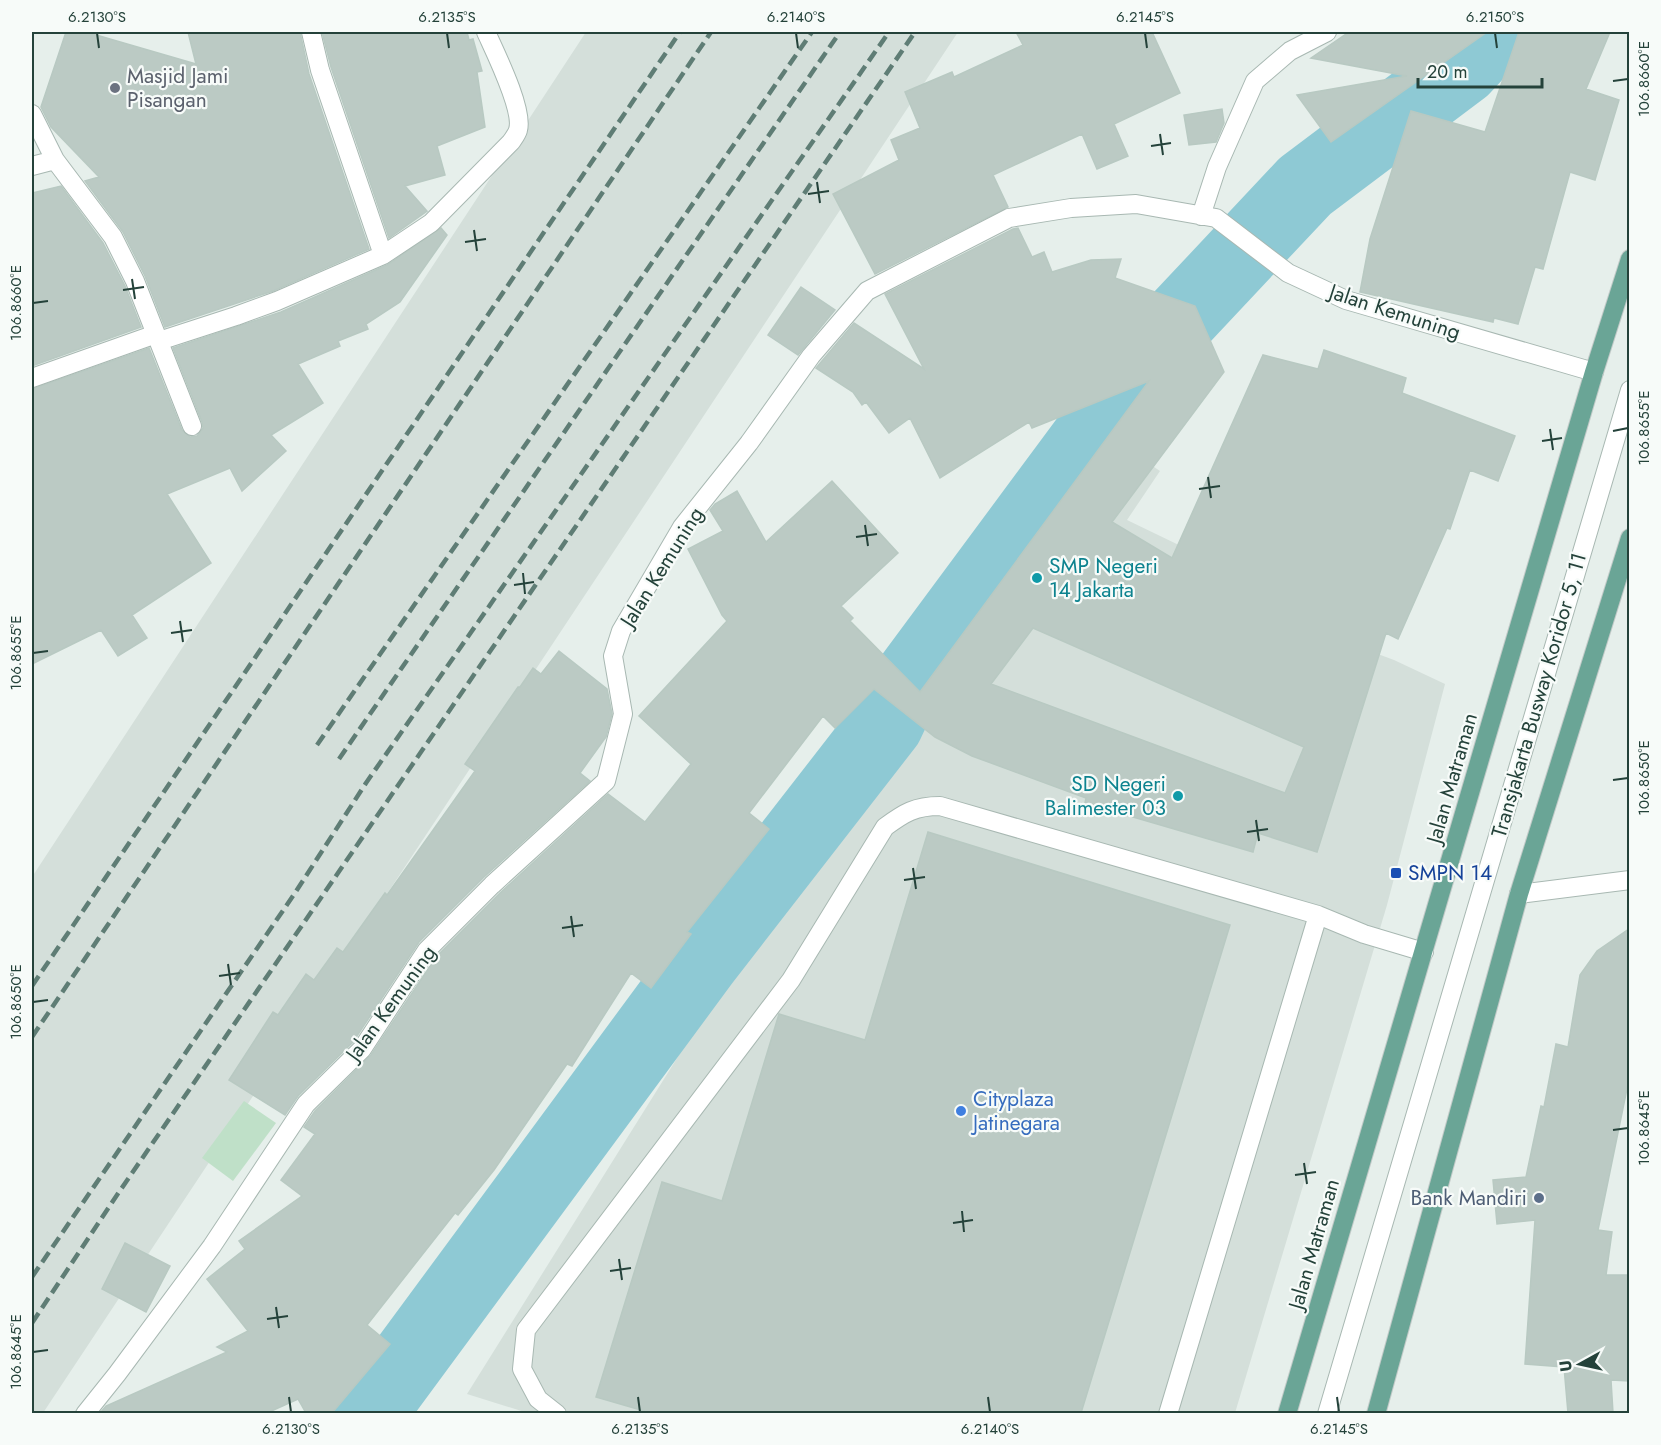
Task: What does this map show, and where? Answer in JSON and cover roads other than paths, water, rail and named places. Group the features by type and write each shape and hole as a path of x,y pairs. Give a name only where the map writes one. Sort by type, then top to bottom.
{"main road":[{"name":"Jalan Matraman","path":"1287,1413 1629,259"},
{"path":"1376,1413 1519,894 1629,538"}],"street":[{"path":"311,32 320,70 383,255"},
{"path":"32,378 157,337 267,305 383,255 431,223 511,142 518,130 518,116 513,96 486,32"},
{"path":"1209,217 1217,167 1255,81 1290,51 1327,32"},
{"path":"32,114 55,160 113,237 135,281 192,426"},
{"path":"32,166 55,160"},
{"name":"Jalan Kemuning","path":"84,1413 117,1374 213,1246 306,1104 362,1049 427,951 492,885 606,781 623,714 613,656 621,631 682,526 749,443 811,356 867,291 1009,218 1071,208 1136,204 1209,217 1288,273 1347,300 1594,372"},
{"name":"Transjakarta Busway Koridor 5, 11","path":"1327,1413 1629,390"},
{"path":"557,1413 538,1398 522,1369 526,1330 791,980 885,827 906,812 924,806 940,806 1318,915 1364,934 1424,952"},
{"path":"1519,894 1629,880"},
{"path":"1168,1413 1318,915"}],"waterway":[{"path":"368,1414 702,961 886,724 901,692 1167,333 1305,186 1462,68 1494,32"}],"railway":[{"path":"32,986 680,32"},
{"path":"32,1037 711,32"},
{"path":"317,745 812,32"},
{"path":"339,759 840,32"},
{"path":"32,1277 295,893 366,783 889,32"},
{"path":"32,1323 117,1195 915,32"}],"place":[{"name":"Masjid Jami Pisangan","path":"115,88"},
{"name":"SMP Negeri 14 Jakarta","path":"1037,578"},
{"name":"SD Negeri Balimester 03","path":"1178,796"},
{"name":"SMPN 14","path":"1396,873"},
{"name":"Cityplaza Jatinegara","path":"961,1111"},
{"name":"Bank Mandiri","path":"1539,1198"}]}
